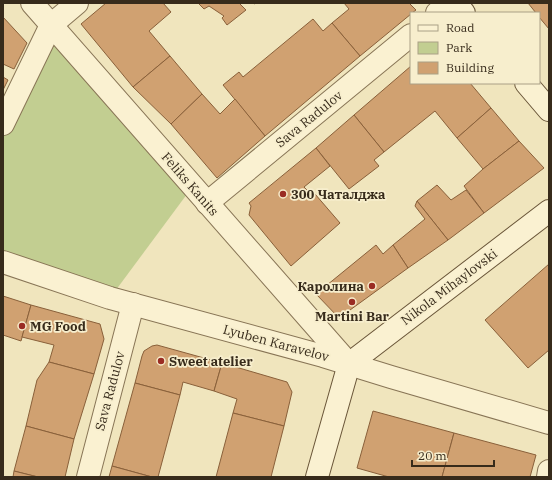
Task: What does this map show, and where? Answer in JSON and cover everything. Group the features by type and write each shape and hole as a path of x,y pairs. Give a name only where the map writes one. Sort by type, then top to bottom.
{"street":[{"name":"Feliks Kanits","path":"32,3 206,203 349,364"},
{"path":"3,124 51,25 76,3"},
{"path":"438,12 449,3"},
{"path":"456,3 463,12"},
{"name":"Sava Radulov","path":"206,203 410,35"},
{"path":"527,84 549,110"},
{"name":"Nikola Mihaylovski","path":"349,364 549,211"},
{"name":"Lyuben Karavelov","path":"3,262 110,298 349,364 549,423"},
{"name":"Sava Radulov","path":"88,477 132,304"},
{"path":"317,477 349,364"},
{"path":"548,477 549,471"}],"green space":[{"path":"51,25 193,186 110,298 3,262 3,124"}],"building":[{"path":"106,3 163,3 171,12 149,31 170,56 133,87 81,24"},
{"path":"198,3 239,3 246,10 227,25 222,18 224,16 209,6 204,9"},
{"path":"344,3 409,3 416,10 410,12 410,15 360,56 332,23 349,9"},
{"path":"528,3 549,3 549,29 540,18 540,12 535,12"},
{"path":"3,17 27,43 14,69 3,64"},
{"path":"313,19 323,31 332,23 360,56 265,136 223,85 239,72 243,77"},
{"path":"170,56 202,94 171,124 133,87"},
{"path":"410,67 410,84 471,84 491,108 457,138 435,111 384,152 354,115"},
{"path":"3,77 8,80 3,90"},
{"path":"202,94 220,114 235,99 265,136 217,178 171,124"},
{"path":"491,108 519,141 483,169 457,138"},
{"path":"354,115 384,152 374,160 379,166 349,189 316,148"},
{"path":"519,141 544,168 484,213 464,186"},
{"path":"316,148 330,166 304,187 313,196 315,194 340,223 291,266 249,215 251,206 249,203"},
{"path":"437,185 451,200 466,190 484,213 448,240 417,201"},
{"path":"417,201 448,240 408,268 393,245 425,219 415,206"},
{"path":"376,245 383,254 393,245 408,268 339,318 316,294"},
{"path":"549,264 549,350 528,368 485,320"},
{"path":"3,296 31,305 21,341 3,335"},
{"path":"31,305 100,324 104,339 94,374 49,362 54,345 22,337"},
{"path":"157,345 222,363 214,391 183,382 180,395 135,383 144,351"},
{"path":"49,362 94,374 74,439 26,426 37,380"},
{"path":"222,363 287,382 292,392 284,426 233,413 237,399 214,391"},
{"path":"135,383 180,395 158,477 152,477 112,466"},
{"path":"373,411 454,433 442,477 389,477 357,468"},
{"path":"233,413 284,426 271,477 216,477"},
{"path":"26,426 74,439 65,477 38,477 14,471"},
{"path":"454,433 536,455 530,477 442,477"},
{"path":"112,466 152,477 109,477"},
{"path":"14,471 38,477 13,477"}],"place":[{"name":"300 Чаталджа","path":"283,194"},
{"name":"Каролина","path":"372,286"},
{"name":"Martini Bar","path":"352,302"},
{"name":"MG Food","path":"22,326"},
{"name":"Sweet atelier","path":"161,361"}]}
